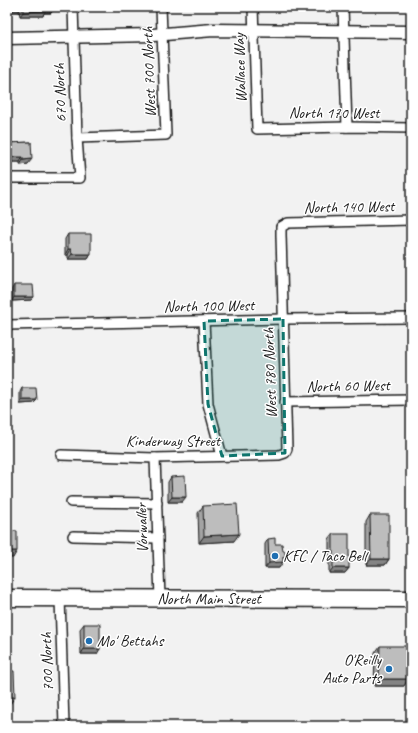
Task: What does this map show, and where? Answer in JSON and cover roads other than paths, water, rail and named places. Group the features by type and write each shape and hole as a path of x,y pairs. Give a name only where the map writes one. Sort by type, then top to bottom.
{"highway":[{"name":"North Main Street","path":"7,598 411,599"}],"street":[{"name":"670 North","path":"7,178 80,178 77,138 73,7"},
{"name":"West 700 North","path":"77,138 166,135 161,7"},
{"name":"Wallace Way","path":"252,7 257,129"},
{"path":"343,7 347,127"},
{"path":"7,38 162,34 213,30 411,32"},
{"name":"North 170 West","path":"257,129 347,127 411,128"},
{"name":"North 140 West","path":"288,223 411,220"},
{"name":"West 780 North","path":"285,453 287,449 281,235 282,227 288,223"},
{"name":"North 100 West","path":"7,325 283,319 411,318"},
{"path":"204,321 208,404 222,456"},
{"name":"North 60 West","path":"285,402 411,400"},
{"name":"Kinderway Street","path":"61,455 155,458 279,455 285,453"},
{"name":"Vorwaller","path":"155,458 160,598"},
{"path":"71,502 156,503"},
{"path":"73,536 158,538"},
{"name":"700 North","path":"60,598 64,726"}],"place":[{"name":"KFC / Taco Bell","path":"275,556"},
{"name":"Mo' Bettahs","path":"89,641"},
{"name":"O'Reilly Auto Parts","path":"389,669"}]}
